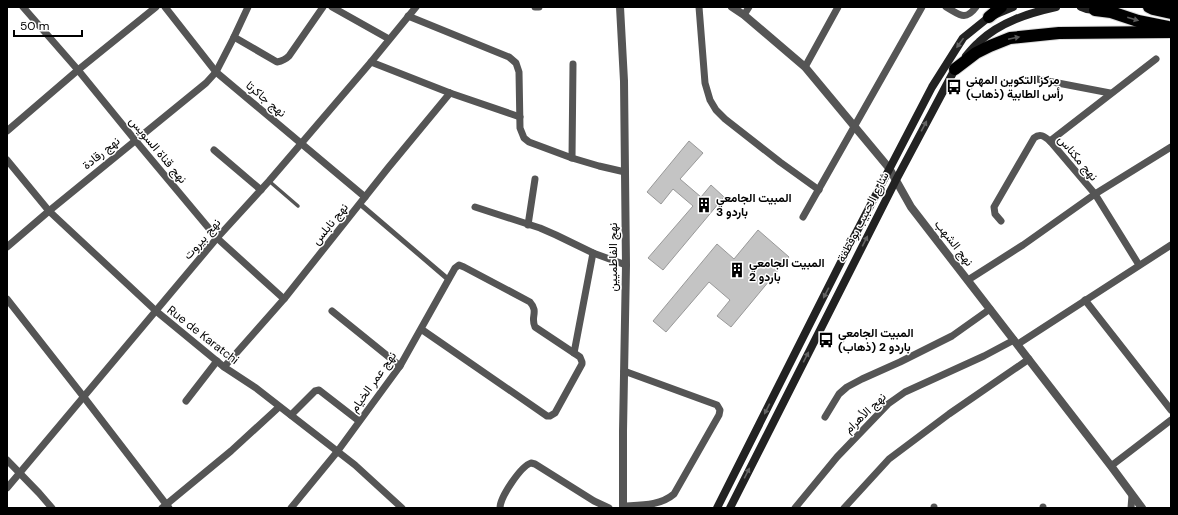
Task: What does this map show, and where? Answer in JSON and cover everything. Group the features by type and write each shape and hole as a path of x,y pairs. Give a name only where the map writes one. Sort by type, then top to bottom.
{"highway":[{"path":"989,17 1001,7"},
{"path":"1149,7 1171,13"},
{"path":"1099,8 1138,21 1171,28"},
{"path":"955,69 976,53 1010,38 1059,33 1171,32"}],"main road":[{"name":"شارع الحبيب بوقطفة","path":"717,508 932,87 963,38 989,17 1013,7"},
{"name":"شارع الحبيب بوقطفة","path":"730,508 896,180 955,69 979,41 998,28 1018,18 1056,7"},
{"path":"1081,7 1089,10 1099,8"}],"street":[{"name":"نهج قناة السويس","path":"23,7 78,70 217,238 284,299"},
{"path":"7,131 78,70 156,7"},
{"name":"نهج جاكرتا","path":"165,7 216,72 365,197"},
{"name":"نهج رقادة","path":"7,247 206,83 216,72 248,7"},
{"path":"234,36 277,62 281,61 289,56 323,7"},
{"path":"332,7 389,39"},
{"name":"نهج بيروت","path":"7,488 217,238 269,182 416,7"},
{"name":"نهج الفاطميين","path":"620,7 624,81 626,265 623,507"},
{"path":"699,7 705,82 710,100 716,110 725,119 780,162 819,190"},
{"name":"نهج الشهب","path":"732,7 744,15 805,67 890,168 911,207 1142,508"},
{"path":"744,15 749,7"},
{"path":"805,67 838,7"},
{"path":"803,217 922,7"},
{"path":"946,7 962,16 970,15 976,7"},
{"path":"408,16 509,57 514,61 518,66 519,72 520,128 524,138 529,142 572,158 625,172"},
{"path":"1050,141 1156,59"},
{"path":"371,62 450,93 520,117"},
{"path":"572,158 573,64"},
{"path":"1037,79 1110,94"},
{"name":"نهج نابلس","path":"224,367 284,299 388,168 450,93"},
{"name":"نهج مكناس","path":"1001,221 996,214 994,207 1034,138 1040,135 1050,141 1095,194 1140,265"},
{"path":"968,280 1023,245 1095,194 1171,147"},
{"path":"214,150 261,190"},
{"name":"Rue de Karatchi","path":"7,160 49,211 156,311 224,367 256,388 336,452 355,465 402,508"},
{"path":"528,225 535,179"},
{"path":"360,204 449,280"},
{"path":"475,207 556,234 593,253 626,265"},
{"name":"نهج الأهرام","path":"795,508 837,457 888,404 905,392 1016,342 1171,245"},
{"path":"421,329 547,416 555,414 581,368 582,359 574,353 593,253"},
{"name":"نهج عمر الخيام","path":"292,508 400,366 457,266 464,267 530,302 534,306 535,310 533,321 535,327 574,353"},
{"path":"7,299 83,396 165,507 279,407"},
{"path":"1085,300 1171,410"},
{"path":"825,418 839,394 847,387 862,378 900,362 952,336 990,309"},
{"path":"332,311 400,366"},
{"path":"844,508 889,459 949,414 1029,359"},
{"path":"186,401 217,361"},
{"path":"623,507 650,505 668,499 674,494 720,412 720,407 717,405 624,371"},
{"path":"291,415 315,391 319,390 359,421"},
{"path":"1111,466 1171,420"},
{"path":"7,460 52,508"},
{"path":"500,508 504,493 525,466 531,463 535,464 594,501 610,508"},
{"path":"1131,508 1132,495"}],"lane":[{"path":"269,182 298,206"}],"building":[{"name":"المبيت الجامعي باردو 3","path":"689,141 703,153 680,179 701,197 711,185 724,197 663,270 648,258 693,206 673,189 661,204 647,192"},
{"name":"المبيت الجامعي باردو 2","path":"758,230 789,257 731,327 717,316 730,300 709,282 666,332 653,321 717,244 734,259"}],"place":[{"name":"مركز التكوين المهني رأس الطابية (ذهاب)","path":"954,87"},
{"name":"المبيت الجامعي باردو 3","path":"704,205"},
{"name":"المبيت الجامعي باردو 2","path":"737,270"},
{"name":"المبيت الجامعي باردو 2 (ذهاب)","path":"826,340"}]}
